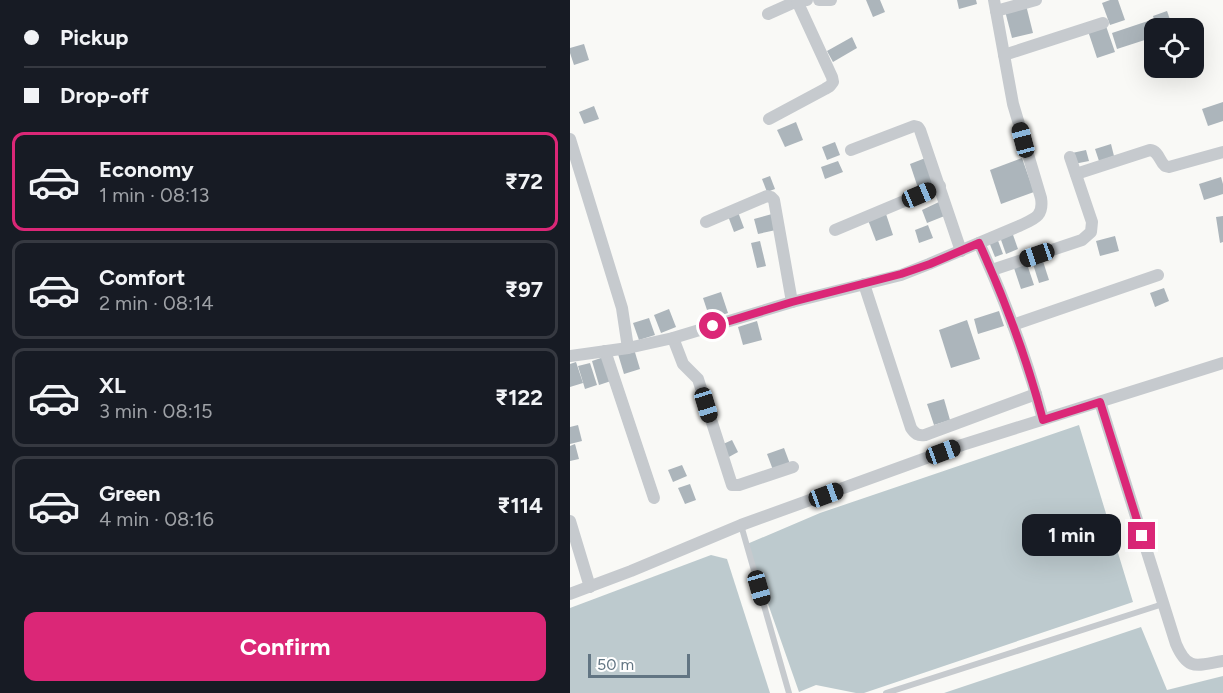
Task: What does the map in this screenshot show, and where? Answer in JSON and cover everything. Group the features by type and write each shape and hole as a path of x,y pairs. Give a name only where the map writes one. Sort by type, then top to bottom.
{"street":[{"path":"819,0 831,0"},
{"path":"570,356 628,348 673,338 792,302 901,274 961,251 1032,220 1040,214 1041,198 1013,104 995,6 1036,0"},
{"path":"768,14 802,1 833,82 825,89 769,119"},
{"path":"1005,55 1103,23"},
{"path":"851,150 914,126 918,127 921,130 961,251"},
{"path":"570,139 622,308 628,348"},
{"path":"1076,174 1150,150 1157,153 1165,166 1223,152"},
{"path":"992,270 1082,240 1091,232 1092,222 1070,157"},
{"path":"835,230 940,186"},
{"path":"706,222 767,196 771,197 774,200 792,302"},
{"path":"979,243 1013,325 1043,420"},
{"path":"1013,325 1158,275"},
{"path":"864,285 914,433 919,436 925,435 1036,394"},
{"path":"673,338 683,364 698,379 732,485 739,485 793,467"},
{"path":"605,351 654,498"},
{"path":"570,594 741,525 962,445 1223,363"},
{"path":"1100,402 1181,656 1188,663 1196,666 1223,661"},
{"path":"570,521 590,587"}],"lane":[{"path":"741,525 789,693"},
{"path":"886,693 1163,604"}],"shaded area":[{"path":"1079,425 1133,602 864,693 816,685 799,692 747,544 820,513"},
{"path":"711,555 727,559 770,693 570,693 570,608"},
{"path":"1141,627 1167,690 1223,676 1223,693 944,693"}],"building":[{"path":"866,0 880,0 885,12 873,17"},
{"path":"957,0 976,0 977,4 959,9"},
{"path":"1118,0 1125,20 1110,25 1102,3"},
{"path":"1026,5 1033,33 1012,38 1005,11"},
{"path":"1167,11 1169,18 1154,18 1153,16"},
{"path":"1144,22 1144,40 1117,49 1112,33"},
{"path":"1106,26 1115,52 1097,58 1088,31"},
{"path":"852,37 857,48 833,62 827,51"},
{"path":"584,44 589,60 574,65 570,48"},
{"path":"1223,102 1223,121 1208,126 1202,109"},
{"path":"594,106 599,119 584,124 579,112"},
{"path":"796,122 803,140 785,147 777,130"},
{"path":"835,142 840,155 827,160 822,147"},
{"path":"1111,144 1114,156 1099,161 1095,149"},
{"path":"1086,150 1089,161 1074,164 1072,153"},
{"path":"928,157 936,182 918,188 910,164"},
{"path":"1022,158 1034,192 1001,204 990,170"},
{"path":"838,161 843,172 825,179 821,167"},
{"path":"770,176 775,189 767,192 762,179"},
{"path":"1221,177 1223,194 1204,200 1199,184"},
{"path":"941,201 947,215 927,223 922,210"},
{"path":"738,212 744,228 734,232 728,216"},
{"path":"772,214 776,230 758,234 754,219"},
{"path":"886,214 893,235 876,241 868,220"},
{"path":"1223,216 1223,242 1220,243 1216,217"},
{"path":"928,225 933,238 919,243 915,230"},
{"path":"1012,232 1018,249 1006,254 1000,237"},
{"path":"1115,236 1119,251 1100,256 1096,241"},
{"path":"997,238 1003,254 995,257 989,242"},
{"path":"760,241 766,266 757,268 751,243"},
{"path":"1042,258 1049,280 1039,283 1032,261"},
{"path":"1026,261 1034,285 1021,289 1013,265"},
{"path":"1164,288 1169,301 1155,307 1150,293"},
{"path":"721,292 728,313 710,319 703,298"},
{"path":"669,309 676,327 661,333 654,315"},
{"path":"999,311 1004,326 978,334 974,319"},
{"path":"649,318 655,335 639,340 633,323"},
{"path":"967,320 980,359 951,368 939,330"},
{"path":"757,321 762,340 743,345 738,327"},
{"path":"634,349 640,369 624,374 618,354"},
{"path":"604,357 611,381 599,385 592,361"},
{"path":"576,362 583,383 570,387 570,364"},
{"path":"590,363 597,385 585,389 578,366"},
{"path":"944,399 950,420 934,425 927,404"},
{"path":"578,425 582,441 570,444 570,427"},
{"path":"732,440 738,452 727,458 721,445"},
{"path":"575,444 579,459 570,461 570,446"},
{"path":"784,448 790,464 773,470 767,454"},
{"path":"682,465 687,476 673,482 668,470"},
{"path":"690,484 696,500 685,504 678,488"}],"route":[{"path":"713,326 792,302 901,274 979,243 1013,325 1043,420 1100,402 1142,536"}]}
